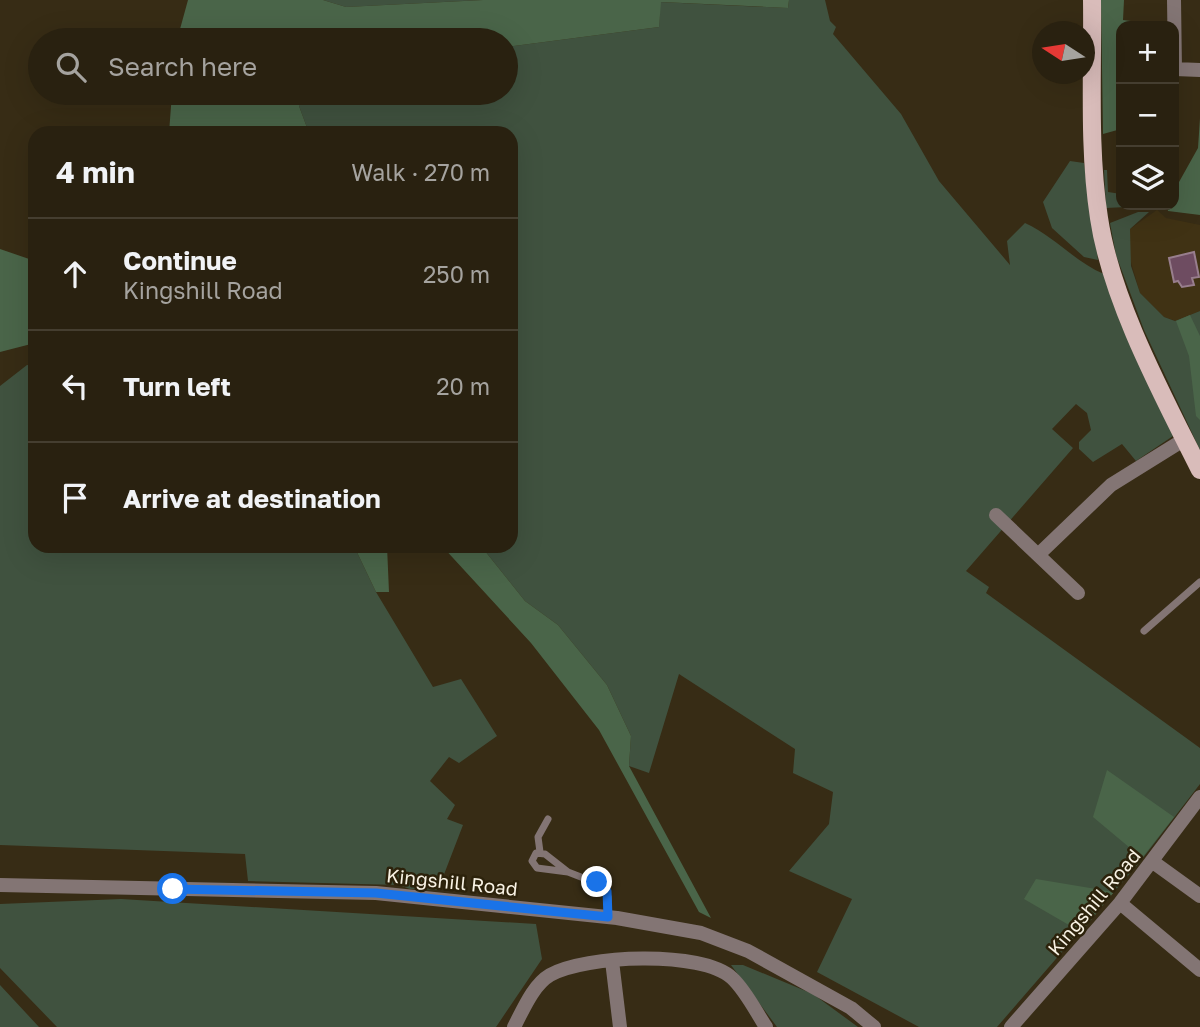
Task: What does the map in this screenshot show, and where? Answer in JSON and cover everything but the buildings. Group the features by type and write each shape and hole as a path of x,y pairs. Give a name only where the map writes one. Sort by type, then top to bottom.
{"main road":[{"path":"1092,0 1099,219 1111,269 1139,341 1200,470"}],"street":[{"path":"1174,0 1174,21"},
{"path":"1179,69 1200,70"},
{"path":"1038,555 1119,479 1185,439"},
{"path":"996,515 1078,593"},
{"name":"Kingshill Road","path":"1011,1027 1120,903 1200,797"},
{"path":"1153,862 1200,896"},
{"name":"Kingshill Road","path":"0,885 376,893 608,917 701,933 748,951 851,1008 874,1027"},
{"path":"1120,903 1200,970"},
{"path":"514,1027 533,992 548,976 573,965 653,956 719,970 732,978 761,1025"},
{"path":"612,961 620,1027"}],"lane":[{"path":"1144,631 1200,582"},
{"path":"548,819 538,837 540,852 568,872"},
{"path":"540,852 532,861 537,868 568,872 604,886 608,897 608,917"}],"shaded area":[{"path":"1157,210 1166,218 1200,225 1200,311 1176,321 1164,317 1140,293 1129,255 1130,229"}],"green space":[{"path":"188,0 323,0 346,7 483,0 789,0 788,8 661,2 659,27 518,45 518,28 180,28"},
{"path":"323,0 483,0 346,7"},
{"path":"789,0 825,0 830,21 836,27 833,34 901,114 939,181 1010,265 1007,241 1025,223 1104,274 1121,324 1173,436 1136,461 1122,444 1093,462 1079,449 1079,442 1091,430 1087,413 1076,404 1052,429 1073,448 966,571 989,587 986,593 1200,748 1200,784 1139,863 997,1027 919,1027 817,972 852,899 789,871 829,824 833,792 793,773 795,749 679,674 649,773 629,766 631,736 607,685 558,625 525,601 487,553 518,553 518,126 306,126 299,106 518,105 518,45 659,27 660,2 788,8"},
{"path":"1101,0 1124,0 1123,20 1131,21 1116,21 1116,130 1103,134"},
{"path":"171,105 299,105 306,126 170,126"},
{"path":"1200,118 1200,215 1168,211 1179,210 1179,182 1198,148"},
{"path":"1070,161 1084,163 1098,260 1084,257 1052,228 1043,202"},
{"path":"1104,170 1107,170 1108,192 1116,193 1116,208 1106,208"},
{"path":"1138,212 1149,212 1130,229 1131,266 1140,293 1164,317 1175,321 1200,311 1200,450 1144,330 1116,255 1110,223"},
{"path":"0,249 28,259 28,345 0,352"},
{"path":"1190,315 1200,336 1200,420 1196,416 1189,356 1176,321"},
{"path":"28,365 28,553 357,553 376,592 433,687 461,679 497,736 459,763 449,757 430,781 455,805 447,819 463,825 438,890 410,889 399,885 248,881 245,854 0,845 0,386"},
{"path":"357,553 387,553 389,592 376,592"},
{"path":"448,553 487,553 525,601 558,625 607,685 631,736 629,766 711,918 699,912 599,730 531,643"},
{"path":"1107,770 1174,817 1142,858 1093,817"},
{"path":"1036,879 1114,892 1081,932 1024,899"},
{"path":"121,899 536,924 542,959 496,1027 57,1027 0,968 0,904"},
{"path":"731,965 743,965 813,994 858,1027 777,1027"},
{"path":"0,985 39,1027 0,1027"}],"route":[{"path":"173,889 376,893 608,917 607,891 597,882"}]}
